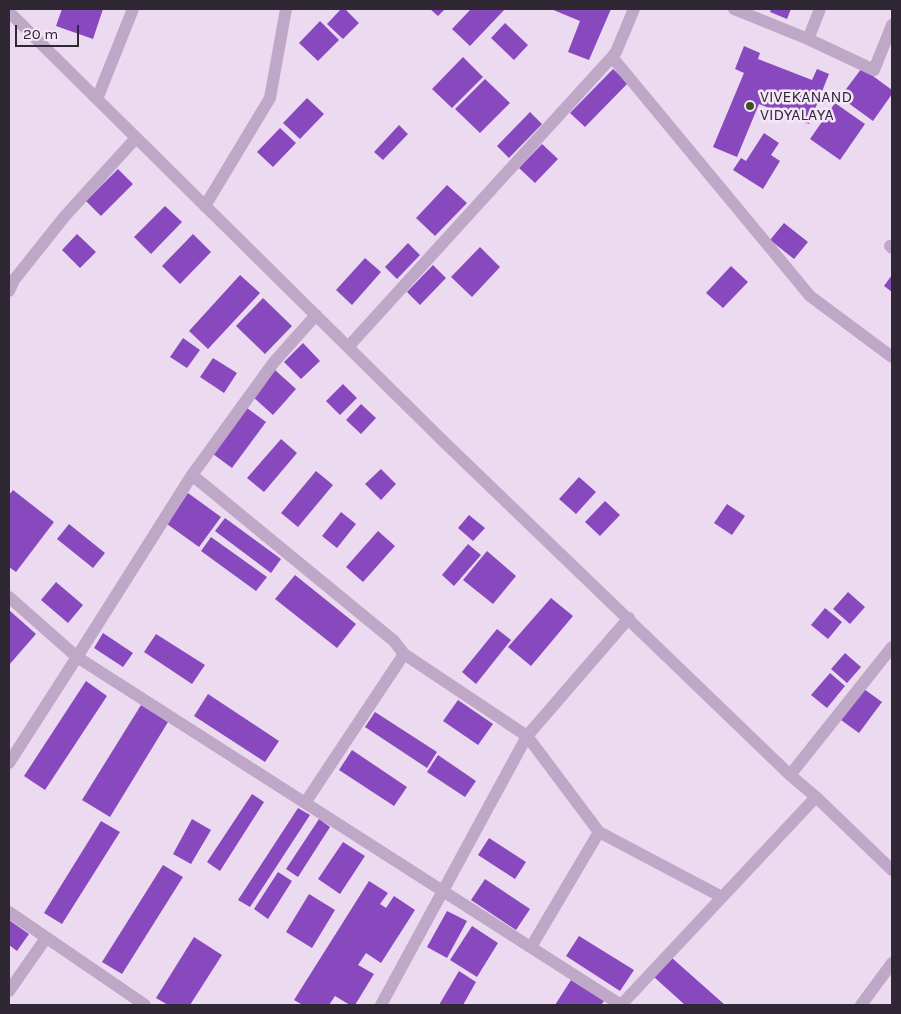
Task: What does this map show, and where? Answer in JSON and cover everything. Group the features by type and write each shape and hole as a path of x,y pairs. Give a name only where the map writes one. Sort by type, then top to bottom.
{"street":[{"path":"97,99 132,9"},
{"path":"206,206 270,98 286,9"},
{"path":"348,348 612,57 616,52 634,9"},
{"path":"734,9 808,39 874,70 892,25"},
{"path":"808,39 820,9"},
{"path":"9,12 442,440 790,775 816,797 892,870"},
{"path":"612,57 810,296 892,357"},
{"path":"9,291 14,280 65,216 136,138"},
{"path":"9,763 192,475 274,362 316,315"},
{"path":"192,475 394,641 404,654 527,736 599,832 722,897"},
{"path":"9,597 77,657 621,1005 816,797"},
{"path":"381,1005 527,736 629,618"},
{"path":"790,775 892,647"},
{"path":"305,803 404,654"},
{"path":"531,947 599,832"},
{"path":"9,912 145,1005"},
{"path":"9,991 46,938"},
{"path":"861,1005 892,964"}],"building":[{"path":"62,9 103,9 93,39 56,26"},
{"path":"341,9 345,9 359,23 343,39 327,24"},
{"path":"430,9 445,9 438,16"},
{"path":"471,9 505,9 470,46 452,29"},
{"path":"551,9 611,9 589,60 568,52 580,21"},
{"path":"771,9 791,9 787,19 770,12"},
{"path":"320,21 339,40 318,61 299,43"},
{"path":"505,23 528,45 514,60 491,38"},
{"path":"744,46 760,53 758,59 812,80 817,69 829,74 809,124 759,104 737,157 713,147 744,73 735,69"},
{"path":"463,57 483,77 452,108 432,89"},
{"path":"862,68 892,90 892,94 873,121 840,97"},
{"path":"613,69 628,83 585,127 570,113"},
{"path":"485,79 510,103 480,133 455,109"},
{"path":"307,98 324,114 300,139 283,123"},
{"path":"835,103 865,124 840,160 810,139"},
{"path":"530,112 542,124 509,158 497,146"},
{"path":"399,125 408,134 383,160 374,152"},
{"path":"280,128 296,143 273,167 257,152"},
{"path":"764,133 779,143 771,155 780,161 763,189 733,170 741,158 746,161"},
{"path":"542,144 558,159 535,183 519,168"},
{"path":"118,169 133,184 101,216 86,201"},
{"path":"447,185 467,203 435,236 416,218"},
{"path":"165,206 182,222 151,254 134,237"},
{"path":"784,223 808,242 794,259 770,240"},
{"path":"77,234 96,252 80,268 62,250"},
{"path":"193,234 211,252 180,284 162,266"},
{"path":"408,243 420,255 397,279 385,267"},
{"path":"480,247 500,267 472,297 451,277"},
{"path":"365,258 381,272 352,305 336,290"},
{"path":"433,265 446,278 420,305 407,292"},
{"path":"731,266 748,282 723,308 706,293"},
{"path":"240,275 260,293 208,349 189,331"},
{"path":"892,275 892,292 884,286"},
{"path":"263,298 292,326 265,354 236,326"},
{"path":"183,338 200,350 187,368 170,357"},
{"path":"303,343 320,361 301,379 284,362"},
{"path":"213,358 237,373 224,393 200,377"},
{"path":"275,370 296,389 273,415 252,396"},
{"path":"343,384 357,398 340,415 326,401"},
{"path":"361,404 376,418 361,434 346,420"},
{"path":"247,408 266,422 232,468 213,454"},
{"path":"281,439 297,453 264,492 247,478"},
{"path":"381,469 396,484 381,500 365,484"},
{"path":"316,471 333,485 298,527 281,513"},
{"path":"579,477 596,492 576,514 559,499"},
{"path":"13,490 54,522 16,572 9,567 9,495"},
{"path":"188,493 221,517 199,547 167,524"},
{"path":"605,501 620,515 600,536 585,522"},
{"path":"727,504 745,516 732,535 714,523"},
{"path":"341,512 356,524 337,548 322,536"},
{"path":"469,515 485,528 473,541 458,528"},
{"path":"225,518 281,559 271,573 215,531"},
{"path":"69,524 105,553 93,568 57,539"},
{"path":"378,531 395,546 363,582 346,567"},
{"path":"211,537 267,577 256,591 201,551"},
{"path":"468,544 481,555 454,586 442,575"},
{"path":"487,551 516,576 493,604 463,580"},
{"path":"295,575 356,624 337,648 275,599"},
{"path":"56,582 83,605 68,623 41,600"},
{"path":"848,592 865,607 850,624 833,609"},
{"path":"551,598 573,616 531,666 508,647"},
{"path":"825,608 842,622 828,639 811,625"},
{"path":"9,610 36,634 9,665"},
{"path":"497,629 511,640 476,684 462,672"},
{"path":"103,633 133,653 123,667 94,648"},
{"path":"156,634 205,665 192,684 144,652"},
{"path":"845,653 861,667 847,683 831,669"},
{"path":"830,673 845,686 827,708 811,695"},
{"path":"86,681 107,696 45,790 24,776"},
{"path":"864,689 882,702 859,733 841,720"},
{"path":"208,694 279,741 265,762 194,716"},
{"path":"458,700 493,724 478,745 443,721"},
{"path":"141,705 168,722 110,817 82,800"},
{"path":"375,712 437,752 427,768 365,727"},
{"path":"352,750 407,787 394,806 339,770"},
{"path":"438,755 476,781 465,797 427,772"},
{"path":"252,794 264,802 220,871 207,862"},
{"path":"298,808 310,815 250,907 238,900"},
{"path":"192,819 211,830 191,864 173,854"},
{"path":"319,819 330,827 298,877 286,869"},
{"path":"101,821 120,832 62,924 44,913"},
{"path":"489,838 526,862 515,879 478,855"},
{"path":"343,842 365,856 340,894 318,879"},
{"path":"163,865 183,877 122,974 102,962"},
{"path":"278,872 292,881 268,919 254,909"},
{"path":"485,879 530,909 516,930 471,900"},
{"path":"369,881 388,893 380,904 386,908 394,896 415,910 381,963 366,953 358,965 374,974 355,1005 350,1005 335,996 329,1005 303,1005 294,1000"},
{"path":"309,894 335,910 312,948 286,932"},
{"path":"447,911 467,921 447,958 427,947"},
{"path":"9,920 29,934 17,951 9,945"},
{"path":"472,926 498,943 477,977 450,960"},
{"path":"579,936 634,970 620,991 566,956"},
{"path":"194,937 222,955 190,1005 168,1005 156,998"},
{"path":"672,958 725,1005 685,1005 654,977"},
{"path":"459,971 476,982 463,1005 439,1005"},
{"path":"571,980 604,1001 601,1005 555,1005"}],"place":[{"name":"VIVEKANAND VIDYALAYA","path":"750,106"}]}
